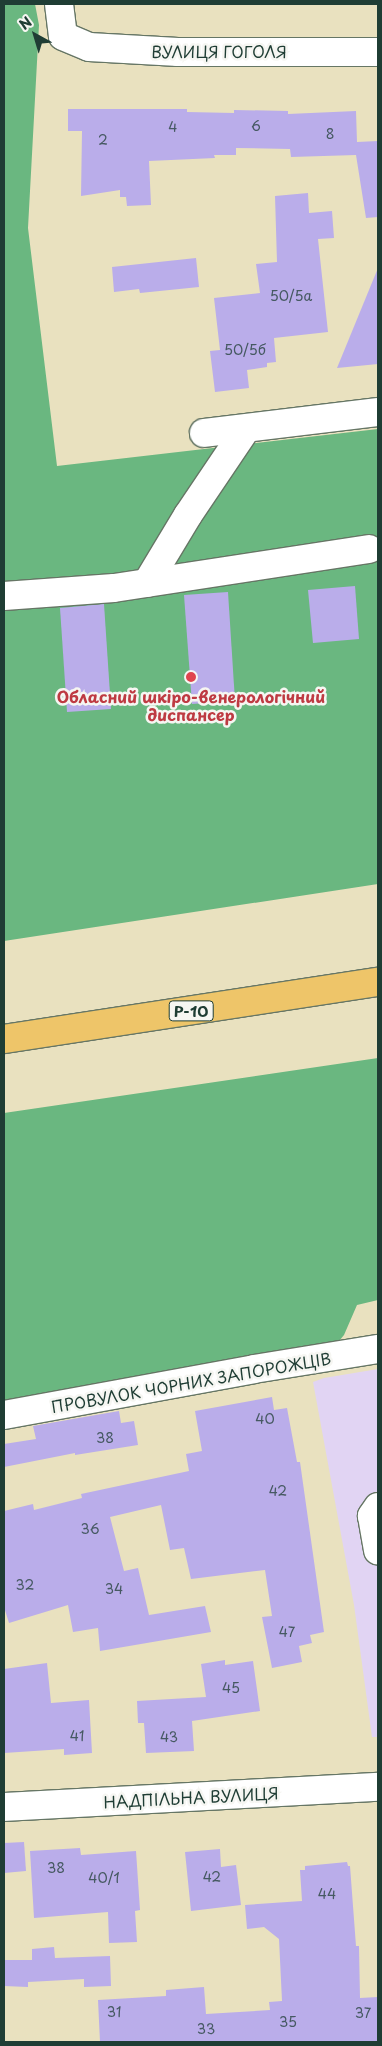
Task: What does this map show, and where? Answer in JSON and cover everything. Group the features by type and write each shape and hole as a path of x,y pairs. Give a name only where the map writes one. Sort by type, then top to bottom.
{"main road":[{"name":"Р-10","path":"4,1039 378,982"}],"street":[{"name":"ВУЛИЦЯ ГОГОЛЯ","path":"59,4 63,36 81,45 139,51 378,52"},
{"path":"204,433 378,412"},
{"path":"147,583 188,515 246,429"},
{"path":"4,596 147,583 368,549"},
{"name":"ПРОВУЛОК ЧОРНИХ ЗАПОРОЖЦІВ","path":"4,1415 254,1369 378,1349"},
{"path":"378,1507 372,1516 378,1550"},
{"name":"НАДПІЛЬНА ВУЛИЦЯ","path":"4,1807 378,1787"}],"shaded area":[{"path":"378,1369 378,1737 372,1737 354,1605 313,1382 324,1378"}],"green space":[{"name":"Обласний шкіро-венерологічний диспансер","path":"4,4 35,4 39,25 28,228 57,466 378,429 378,884 4,941"},
{"path":"378,1058 378,1300 357,1305 344,1335 339,1341 4,1406 4,1113"}],"building":[{"path":"68,109 187,109 187,112 234,113 234,110 288,111 288,114 356,111 357,142 378,141 378,217 366,218 356,155 291,157 290,149 236,148 236,155 214,155 215,158 149,161 151,205 127,206 126,197 120,197 120,190 81,196 82,131 68,131"},
{"path":"308,193 309,213 332,211 334,238 318,239 328,332 274,338 276,362 267,363 267,367 247,370 249,388 215,392 210,351 220,350 214,298 260,293 256,264 277,262 275,196"},
{"path":"196,258 199,287 140,293 139,289 114,292 112,267"},
{"path":"378,268 378,364 337,368"},
{"path":"355,586 359,639 313,643 308,590"},
{"path":"228,592 235,701 192,704 184,595"},
{"path":"104,604 111,709 67,712 60,608"},
{"path":"272,1397 274,1410 287,1408 297,1462 300,1462 324,1632 310,1635 312,1643 299,1646 302,1662 272,1668 262,1617 272,1616 265,1570 191,1579 184,1548 170,1550 161,1505 110,1517 124,1571 138,1568 149,1615 205,1606 211,1632 100,1651 98,1628 73,1632 68,1605 9,1623 4,1607 4,1511 33,1504 34,1510 82,1498 81,1494 189,1471 186,1454 202,1451 195,1411"},
{"path":"119,1411 121,1423 134,1421 138,1445 75,1455 75,1453 4,1467 4,1444 36,1439 33,1426"},
{"path":"225,1660 225,1665 253,1661 260,1711 192,1721 194,1751 146,1753 144,1723 138,1723 137,1701 206,1697 201,1664"},
{"path":"47,1663 51,1703 89,1700 92,1753 64,1755 64,1749 4,1753 4,1669"},
{"path":"24,1842 26,1871 4,1873 4,1843"},
{"path":"80,1848 81,1855 136,1851 140,1910 135,1911 137,1942 109,1943 108,1912 34,1918 30,1851"},
{"path":"220,1849 221,1867 236,1865 241,1905 191,1911 185,1852"},
{"path":"347,1862 348,1866 350,1866 356,1946 359,1946 360,1998 378,1997 378,2042 100,2042 98,2000 166,1996 166,1990 204,1987 206,2014 270,2010 269,2002 282,2001 279,1939 264,1927 247,1929 245,1905 302,1901 300,1870 305,1870 305,1866"},
{"path":"54,1947 55,1958 110,1956 111,1986 84,1987 84,1979 28,1982 28,1987 4,1986 4,1960 32,1960 32,1949"}],"place":[{"name":"Обласний шкіро-венерологічний диспансер","path":"191,677"}]}
